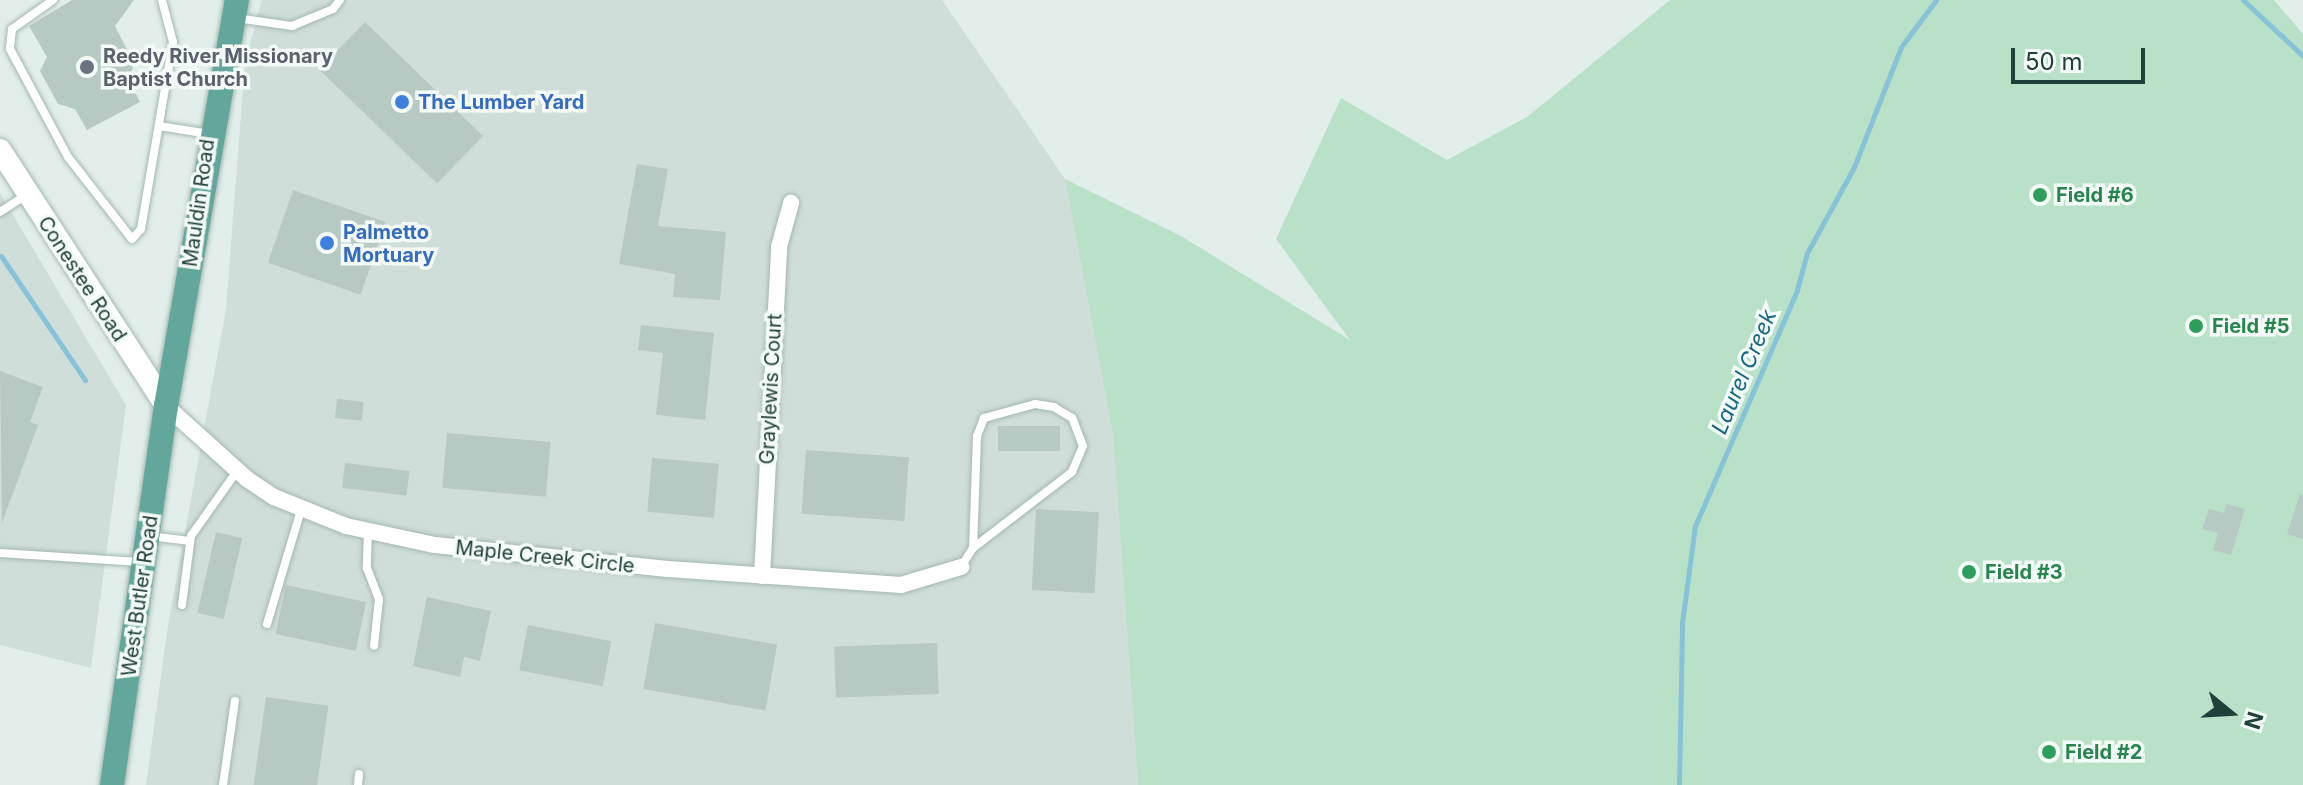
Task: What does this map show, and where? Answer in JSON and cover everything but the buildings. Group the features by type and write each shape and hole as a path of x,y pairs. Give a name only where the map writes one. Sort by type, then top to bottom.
{"main road":[{"name":"Mauldin Road","path":"166,406 210,134 235,8"},
{"name":"Conestee Road","path":"0,150 166,406"},
{"name":"West Butler Road","path":"112,785 150,536 166,406"}],"street":[{"name":"Graylewis Court","path":"762,576 777,276 791,203"},
{"name":"Maple Creek Circle","path":"166,406 237,471 301,510 368,531 496,553 901,585 961,567"}],"lane":[{"path":"53,0 12,29 10,49 68,157 132,239 141,229 173,42 162,0"},
{"path":"235,8 292,26 333,9 340,0"},
{"path":"159,126 210,134"},
{"path":"0,212 27,195"},
{"path":"961,567 973,548 1072,472 1083,446 1072,418 1054,407 1035,404 984,418 977,436 973,548"},
{"path":"182,605 190,541 237,471"},
{"path":"267,624 301,510"},
{"path":"368,531 367,568 379,593 374,646"},
{"path":"150,536 190,541"},
{"path":"0,553 146,562"},
{"path":"223,785 235,701"},
{"path":"358,785 359,774"}],"shaded area":[{"path":"262,0 942,0 1065,179 1113,435 1138,785 146,785 168,625 226,309 245,62"},
{"path":"0,193 126,405 91,668 0,645"}],"green space":[{"path":"1670,0 2274,0 2303,34 2303,785 1138,785 1113,435 1065,179 1181,236 1350,340 1276,239 1341,98 1447,160 1527,117"}],"waterway":[{"name":"Laurel Creek","path":"1679,785 1682,623 1695,526 1797,290 1807,253 1854,167 1901,47 1936,0"},
{"path":"2243,0 2303,56"},
{"path":"1,256 85,380"}],"place":[{"name":"Reedy River Missionary Baptist Church","path":"87,67"},
{"name":"The Lumber Yard","path":"402,102"},
{"name":"Field #6","path":"2040,195"},
{"name":"Palmetto Mortuary","path":"327,243"},
{"name":"Field #5","path":"2196,326"},
{"name":"Field #3","path":"1969,572"},
{"name":"Field #2","path":"2049,752"}]}
